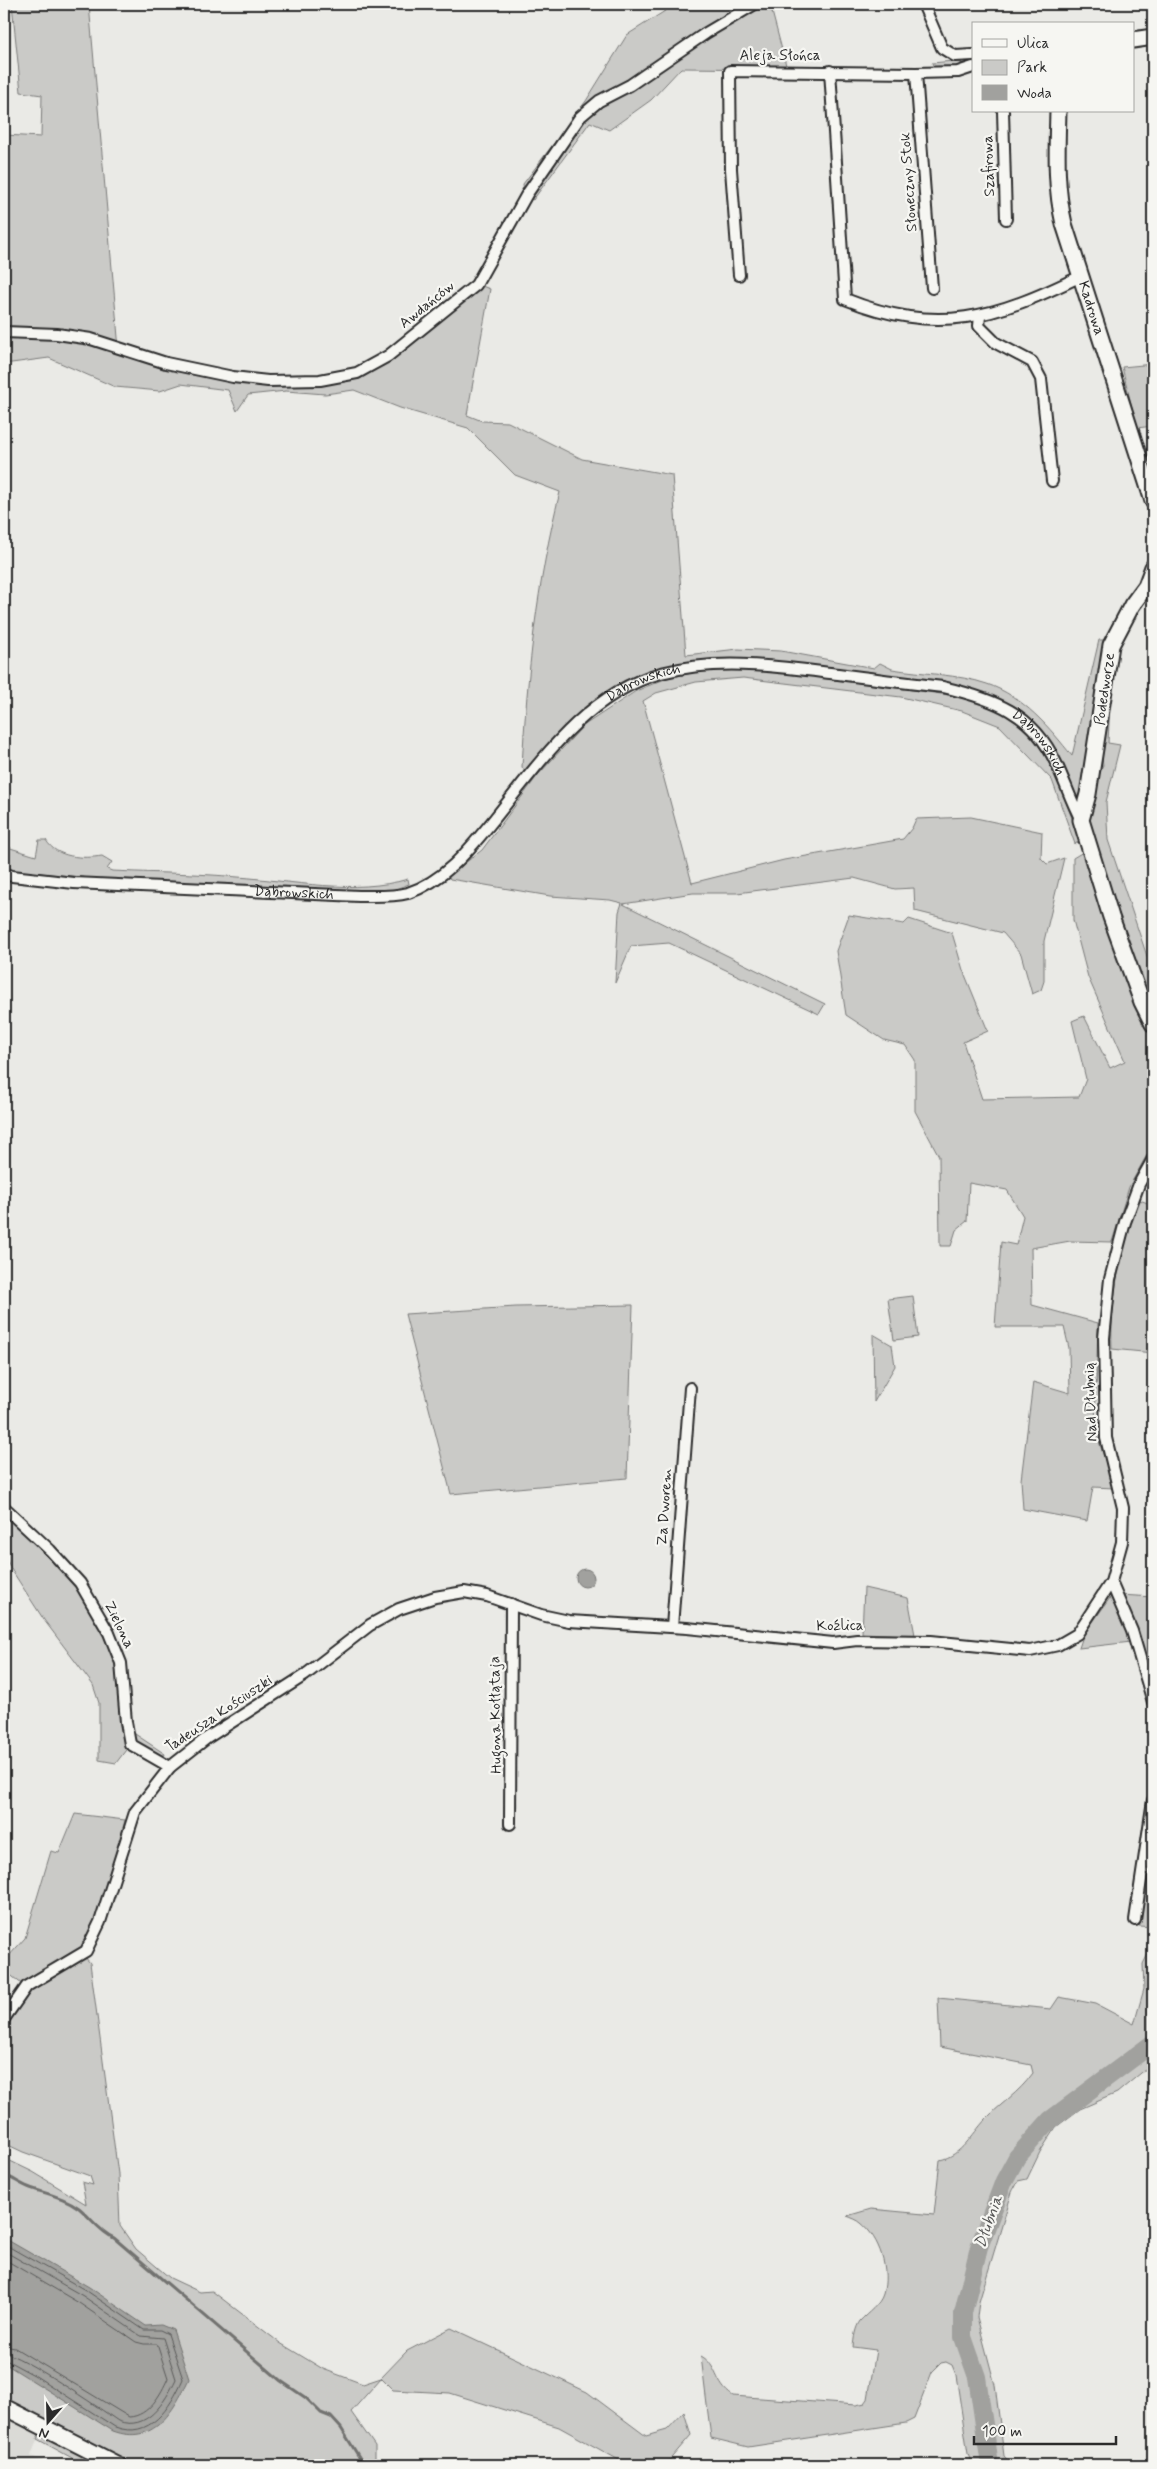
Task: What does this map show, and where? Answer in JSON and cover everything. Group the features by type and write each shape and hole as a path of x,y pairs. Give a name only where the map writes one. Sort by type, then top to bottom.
{"street":[{"name":"Awdańców","path":"4,332 57,334 91,339 166,363 268,381 320,380 357,373 388,356 476,285 527,194 580,117 599,101 630,85 706,33 756,4"},
{"path":"923,4 942,48 947,53 955,56 972,55"},
{"path":"1134,40 1153,37"},
{"name":"Aleja Słońca","path":"739,275 732,169 730,71 916,73 958,72 972,67"},
{"path":"830,71 845,299 868,308 904,316 946,321 980,316 1029,301 1081,276"},
{"name":"Słoneczny Stok","path":"916,73 932,288"},
{"name":"Szafirowa","path":"1002,112 1006,219"},
{"name":"Kadrowa","path":"1058,112 1058,194 1081,276 1153,501"},
{"path":"980,316 979,326 996,343 1032,362 1040,380 1052,481"},
{"name":"Podedworze","path":"1081,820 1088,794 1111,645 1132,605 1150,586 1153,567"},
{"name":"Dąbrowskich","path":"4,872 12,876 74,883 359,896 408,893 441,875 463,857 560,738 612,694 660,673 703,664 761,664 943,688 970,693 994,702 1017,714 1037,731 1056,763 1070,801 1081,820 1111,917 1142,1002 1153,1024"},
{"name":"Nad Dłubnią","path":"1111,1582 1122,1542 1123,1508 1106,1438 1104,1338 1110,1279 1125,1222 1139,1184 1153,1159"},
{"name":"Za Dworem","path":"672,1627 690,1388"},
{"name":"Zielona","path":"4,1507 50,1550 80,1583 109,1633 121,1663 126,1722 130,1744 170,1767"},
{"path":"1111,1582 1132,1631 1153,1702"},
{"name":"Koźlica","path":"511,1604 541,1615 569,1621 672,1627 833,1643 856,1640 931,1641 1030,1651 1058,1645 1077,1634 1111,1582"},
{"name":"Tadeusza Kościuszki","path":"4,2019 27,1986 86,1951 100,1922 135,1812 170,1767 207,1738 305,1675 370,1625 399,1609 435,1597 464,1592 487,1596 511,1604"},
{"name":"Hugona Kołłątaja","path":"510,1824 511,1604"},
{"path":"1135,1920 1153,1800"},
{"path":"4,2407 118,2465"}],"shaded area":[{"path":"4,2414 40,2432 31,2456 55,2465 4,2465"}],"green space":[{"path":"12,4 89,4 119,349 177,368 333,382 360,379 395,358 457,308 479,285 490,289 467,415 482,421 508,422 582,459 672,475 686,655 738,649 781,651 874,668 880,663 892,669 952,676 976,681 1000,689 1024,705 1045,724 1072,756 1099,640 1105,640 1087,772 1079,800 1074,796 1052,748 1038,725 1018,708 1006,702 967,688 759,661 715,660 688,663 605,692 562,729 525,772 522,767 524,732 534,629 545,560 560,492 515,475 468,428 400,408 354,390 325,394 286,391 248,395 237,411 228,390 181,384 160,391 115,387 49,358 4,364 4,135 41,137 42,95 21,92"},
{"path":"676,4 747,4 627,83 597,96 524,192 523,184 586,101 627,35"},
{"path":"764,4 770,4 787,69 681,68 651,100 609,130 590,122 533,200 529,197 581,121 597,106"},
{"path":"953,61 962,63 955,69 934,67 932,63"},
{"path":"1153,364 1153,426 1137,428 1122,367"},
{"path":"707,670 764,670 949,695 997,709 1022,726 1032,737 1050,764 1080,841 1075,844 1052,780 1000,726 962,711 901,697 743,678 696,682 656,693 643,701 692,883 784,860 903,839 912,828 916,819 971,817 1042,832 1041,858 1047,864 1064,858 1044,941 1044,981 1041,990 1032,994 1021,954 1003,933 915,911 914,888 895,889 854,878 737,893 693,893 623,904 825,1004 819,1014 669,943 631,946 615,983 619,912 622,903 610,900 550,896 450,879 448,876 482,850 538,775 583,726 636,691 667,678"},
{"path":"1110,703 1108,743 1120,745 1106,802 1108,840 1153,974 1153,992 1147,998 1094,851 1091,835 1089,819 1096,784 1103,765 1101,750 1107,704"},
{"path":"39,840 46,840 56,851 63,854 79,857 102,856 112,862 107,869 112,871 222,876 323,886 366,886 408,879 409,884 393,890 353,891 101,879 4,868 4,846 36,856"},
{"path":"1083,852 1139,1011 1153,1033 1153,1144 1129,1187 1112,1242 1070,1241 1031,1248 1032,1305 1098,1323 1095,1429 1114,1488 1093,1487 1087,1521 1023,1509 1021,1480 1033,1382 1070,1393 1069,1348 1064,1327 995,1327 1001,1242 1016,1245 1023,1216 1007,1190 969,1183 967,1221 956,1230 951,1246 940,1246 939,1156 915,1111 915,1060 905,1045 884,1040 846,1015 836,951 849,915 904,924 909,919 952,933 963,970 988,1031 963,1042 982,1099 1079,1097 1086,1079 1072,1021 1084,1016 1110,1068 1125,1061 1088,977 1073,920 1073,858"},
{"path":"1137,1199 1153,1205 1153,1353 1112,1349 1113,1309 1118,1273"},
{"path":"913,1296 918,1337 894,1340 888,1299"},
{"path":"633,1305 627,1478 451,1494 405,1314 516,1307"},
{"path":"873,1334 892,1345 895,1366 874,1402"},
{"path":"4,1512 72,1579 89,1601 115,1653 129,1746 116,1763 99,1760 99,1703 93,1685 44,1620 11,1569 4,1554"},
{"path":"864,1588 908,1598 915,1635 862,1633"},
{"path":"1112,1595 1131,1642 1079,1648 1083,1636"},
{"path":"1120,1595 1153,1597 1153,1684 1140,1641"},
{"path":"132,1732 165,1754 163,1759 134,1742"},
{"path":"75,1814 125,1820 113,1868 95,1920 80,1950 23,1985 8,1973 8,1957 25,1938 51,1851 59,1853"},
{"path":"1153,1823 1153,1927 1139,1926"},
{"path":"1153,1944 1153,2063 1117,2093 1080,2109 1056,2127 1040,2152 1027,2179 1018,2181 1012,2192 979,2302 977,2317 995,2385 1004,2456 1012,2465 972,2465 968,2454 956,2375 952,2365 946,2362 941,2363 932,2372 914,2419 906,2423 748,2447 711,2438 701,2356 710,2364 722,2386 733,2396 856,2405 865,2403 868,2399 876,2350 853,2347 853,2344 858,2324 876,2305 883,2294 885,2285 884,2265 878,2246 868,2229 858,2221 847,2216 871,2209 934,2215 940,2160 954,2154 966,2144 986,2119 1022,2087 1033,2073 1031,2065 940,2047 938,1998 1051,2009 1059,1997 1096,2004 1134,2024 1144,1989 1143,1964"},
{"path":"84,1956 90,1963 118,2174 120,2226 136,2249 170,2278 200,2292 212,2291 280,2343 323,2369 363,2384 381,2378 351,2412 375,2446 375,2465 132,2465 4,2399 4,2158 33,2172 86,2204 82,2182 93,2185 90,2176 23,2152 4,2143 4,2026 32,1989"},
{"path":"451,2328 587,2392 646,2436 667,2430 684,2412 691,2435 666,2464 628,2465 559,2427 450,2393 393,2390 381,2378 407,2351"},
{"path":"40,2432 104,2465 85,2465 37,2439"}],"water":[{"path":"585,1569 591,1572 594,1578 591,1584 585,1587 579,1584 576,1578 579,1572"},
{"path":"4,2238 89,2287 146,2326 161,2325 173,2330 189,2379 169,2414 160,2423 151,2430 140,2434 113,2431 4,2363"}],"waterway":[{"name":"Dłubnia","path":"990,2465 977,2377 963,2337 963,2313 979,2247 1004,2181 1017,2157 1050,2120 1153,2043"},
{"path":"4,2175 28,2187 67,2201 79,2208 100,2229 114,2238 281,2381 306,2398 321,2413 331,2417 341,2428 364,2465"}]}
